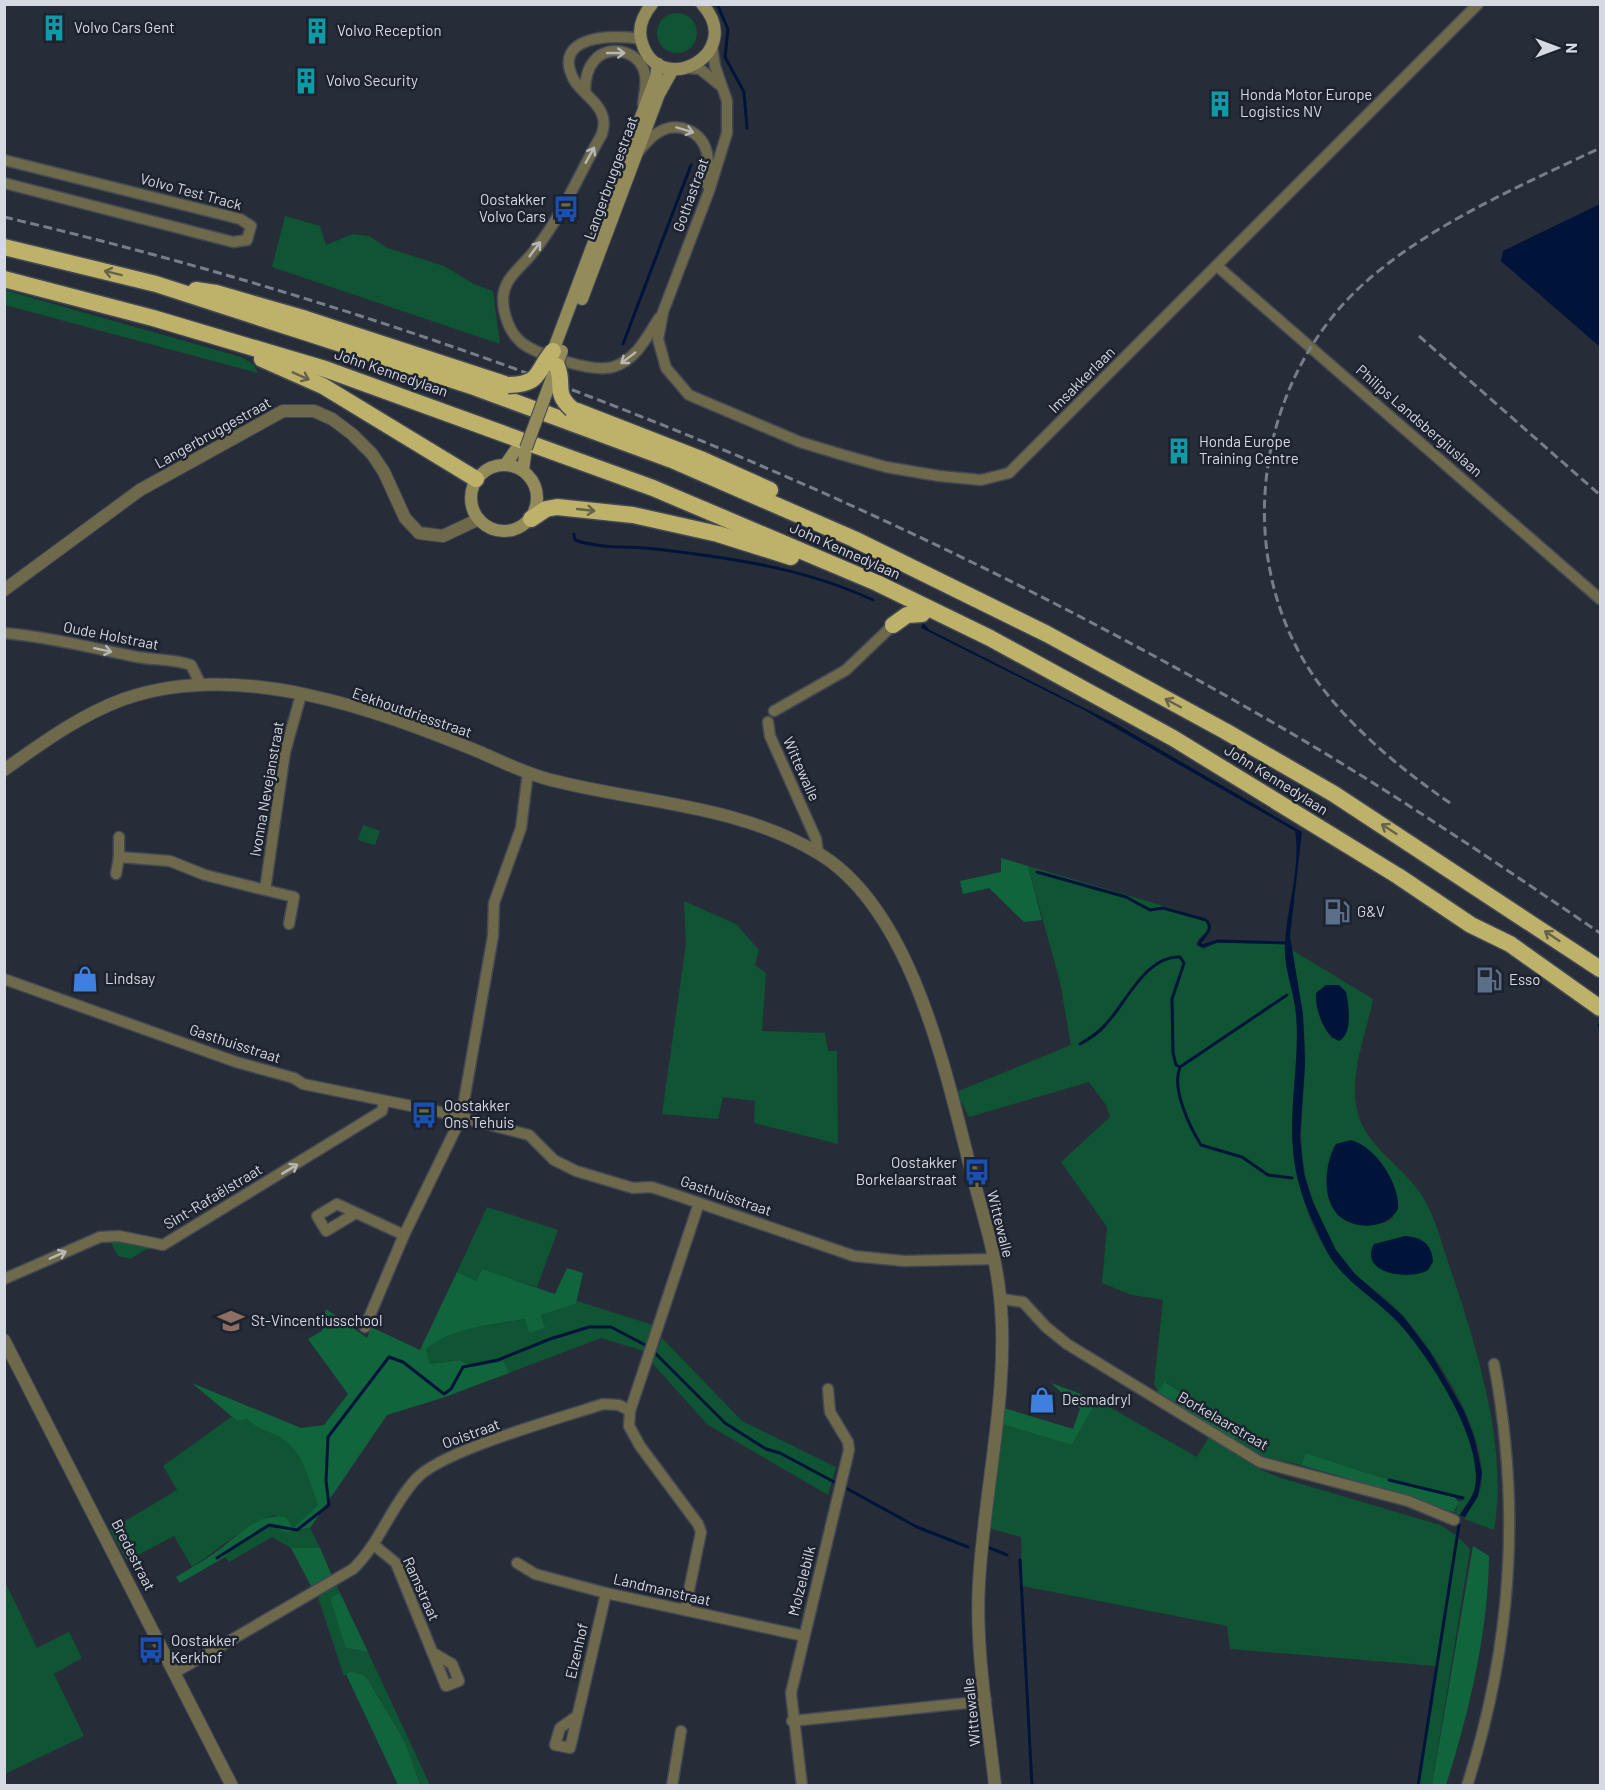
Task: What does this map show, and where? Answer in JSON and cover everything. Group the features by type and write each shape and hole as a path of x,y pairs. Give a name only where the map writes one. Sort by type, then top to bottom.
{"highway":[{"name":"John Kennedylaan","path":"4,247 156,284 474,387 672,460 854,539 1047,634 1334,794 1600,969"},
{"name":"John Kennedylaan","path":"4,272 266,341 385,379 592,453 789,535 954,610 1192,737 1466,912 1504,930 1600,996"},
{"name":"John Kennedylaan","path":"4,279 245,344 458,416 653,488 867,579 977,631 1199,753 1398,876 1471,925 1510,944 1600,1008"},
{"path":"156,284 216,293 508,385 526,384 532,381 540,374 544,361 557,354 560,374 559,392 562,400 573,409 703,460 842,524 1010,611 1047,634"},
{"path":"4,286 264,360 323,386 476,479"},
{"path":"531,519 546,509 557,507 633,515 718,534 799,560 954,627 977,631"},
{"path":"888,598 895,609 893,625"},
{"path":"893,625 908,615 922,614"},
{"path":"1547,982 1600,1016"}],"main road":[{"path":"652,4 643,16 640,39 646,53 658,64 673,69 688,68 702,60 711,47 714,24 702,4"},
{"name":"Langerbruggestraat","path":"557,354 658,64"},
{"name":"Langerbruggestraat","path":"506,464 522,446 658,94 667,75 673,69"},
{"name":"Langerbruggestraat","path":"522,446 523,470"},
{"path":"506,464 523,470 536,487 538,498 531,519 522,526 504,531 486,526 478,519 471,500 476,479 489,468 506,464"}],"street":[{"name":"Imsakkerlaan","path":"663,312 658,339 660,352 666,368 689,395 800,442 886,467 981,480 1008,473 1478,4"},
{"path":"640,39 615,37 580,43 573,51 569,69 576,82 601,111 605,122 602,134 542,240 509,279 503,297 504,313 509,325 523,343 579,366 603,369 621,363 632,356 663,312"},
{"name":"Gothastraat","path":"663,312 709,191 727,133 728,112 711,47"},
{"path":"585,92 588,71 594,61 603,53 625,52 636,58 645,76 642,114"},
{"path":"688,68 700,69 721,86"},
{"path":"636,153 658,132 668,128 687,129 700,138 707,152 709,191"},
{"name":"Volvo Test Track","path":"4,160 240,219 251,226 247,240 233,242 4,183"},
{"name":"Philips Landsbergiuslaan","path":"1217,266 1600,599"},
{"name":"Langerbruggestraat","path":"4,590 140,490 283,411 314,411 332,419 372,454 384,472 405,518 419,533 443,536 478,519"},
{"path":"774,711 846,670 893,625"},
{"name":"Oude Holstraat","path":"4,633 38,636 138,657 191,665 200,683"},
{"name":"Eekhoutdriesstraat","path":"4,770 88,715 124,699 168,687 200,683 246,684 301,694 391,719 551,780 724,815 818,853"},
{"name":"Ivonna Nevejanstraat","path":"265,890 285,752 301,694"},
{"name":"Wittewalle","path":"768,722 770,736 816,839 818,853 853,880 879,912 901,950 941,1061 994,1259 1001,1299 997,1406 978,1591 995,1785"},
{"path":"365,1327 404,1235 461,1118 493,936 495,903 520,828 528,772"},
{"path":"116,874 119,837"},
{"path":"119,857 170,861 205,875 294,897 289,924"},
{"name":"Gasthuisstraat","path":"4,979 236,1062 294,1078 303,1084 529,1135 554,1160 576,1171 633,1188 651,1187 854,1256 904,1261 994,1259"},
{"name":"Sint-Rafaëlstraat","path":"4,1279 100,1237 119,1236 163,1245 382,1111 384,1102"},
{"path":"685,1610 701,1532 683,1503 640,1446 629,1426 630,1411 699,1203"},
{"path":"356,1213 404,1235"},
{"name":"Borkelaarstraat","path":"1001,1299 1023,1302 1046,1327 1067,1344 1260,1462 1408,1501 1454,1520"},
{"name":"Bredestraat","path":"4,1340 232,1785"},
{"path":"1467,1785 1486,1720 1500,1653 1510,1545 1510,1478 1494,1364"},
{"name":"Molzelebilk","path":"802,1785 792,1721 791,1694 840,1487 848,1442 830,1412 828,1389"},
{"name":"Ooistraat","path":"176,1672 344,1575 364,1559 385,1522 417,1478 441,1460 603,1404 619,1406 630,1411"},
{"name":"Ramstraat","path":"374,1545 396,1563 432,1652"},
{"name":"Landmanstraat","path":"516,1563 535,1574 606,1593 804,1636"},
{"name":"Elzenhof","path":"577,1716 606,1593"},
{"path":"792,1721 986,1701"},
{"path":"672,1785 681,1731"}],"green space":[{"path":"677,13 685,14 691,19 696,25 696,41 691,47 685,52 677,53 669,52 663,47 658,41 657,33 658,25 663,19 669,14"},
{"path":"285,216 320,226 326,245 353,234 369,236 388,248 444,266 474,284 493,291 500,344 272,267"},
{"path":"4,290 241,357 253,364 258,373 5,305"},
{"path":"363,825 380,831 375,845 358,840"},
{"path":"1001,858 1028,866 1042,920 1024,922 989,888 963,894 960,881 1001,872"},
{"path":"1028,866 1208,919 1208,931 1198,939 1196,945 1204,949 1216,943 1285,944 1297,1025 1292,1117 1293,1148 1296,1171 1305,1203 1315,1230 1334,1260 1410,1336 1438,1376 1463,1423 1476,1468 1474,1491 1460,1515 1453,1512 1457,1509 1457,1501 1462,1501 1463,1496 1454,1496 1373,1475 1306,1453 1301,1465 1260,1456 1234,1440 1240,1429 1166,1382 1158,1392 1154,1384 1163,1300 1132,1295 1102,1283 1107,1227 1061,1162 1110,1117 1106,1105 1089,1082 969,1117 956,1092 1071,1045 1060,982"},
{"path":"684,901 736,924 759,950 755,965 766,973 762,1031 825,1033 828,1051 837,1051 838,1144 754,1123 755,1101 723,1097 718,1119 662,1114 686,944"},
{"path":"1292,950 1373,999 1359,1054 1355,1082 1357,1110 1368,1135 1424,1199 1460,1298 1479,1363 1494,1431 1497,1498 1494,1530 1464,1519 1480,1492 1482,1467 1469,1421 1445,1373 1404,1317 1356,1275 1342,1259 1325,1231 1313,1201 1306,1179 1301,1141 1305,1044","holes":["1344,989 1348,1020 1332,1039 1319,1015 1316,996 1318,990","1331,1155 1375,1156 1385,1171 1393,1218 1381,1224 1367,1225 1354,1223 1344,1218 1336,1210 1329,1190"]},
{"path":"487,1207 558,1230 537,1287 481,1270 476,1281 457,1272"},
{"path":"109,1239 149,1248 130,1259 118,1256"},
{"path":"567,1268 583,1273 576,1304 541,1315 545,1328 529,1333 525,1319 486,1325 460,1331 426,1349 430,1364 460,1360 472,1367 504,1361 509,1373 442,1398 387,1415 310,1528 287,1532 274,1527 263,1527 230,1550 225,1557 180,1583 176,1577 215,1553 258,1521 286,1517 293,1528 318,1505 302,1463 287,1442 257,1427 247,1419 237,1421 192,1383 301,1428 324,1425 348,1394 308,1339 322,1331 326,1309 367,1338 371,1327 420,1350 457,1272 476,1281 482,1269 555,1294"},
{"path":"577,1301 653,1325 644,1351 601,1338 509,1373 504,1361 472,1367 460,1360 430,1364 426,1349 448,1336 473,1328 526,1319 529,1333 544,1328 541,1315 576,1304"},
{"path":"662,1338 742,1421 836,1467 828,1495 708,1425 652,1363"},
{"path":"1165,1382 1240,1429 1234,1440 1158,1392"},
{"path":"1051,1383 1097,1400 1072,1445 1001,1424 1004,1408 1073,1429 1080,1409"},
{"path":"1097,1400 1197,1457 1209,1437 1257,1468 1281,1478 1440,1525 1456,1535 1470,1549 1432,1785 1418,1785 1433,1703 1435,1666 1230,1649 1227,1626 1022,1586 1021,1537 988,1528 1001,1424 1072,1445"},
{"path":"231,1417 237,1421 247,1419 257,1427 287,1442 293,1448 302,1463 318,1505 293,1528 275,1515 263,1519 242,1531 192,1567 174,1536 127,1561 110,1530 177,1490 163,1466"},
{"path":"1306,1453 1373,1475 1454,1496 1459,1503 1453,1512 1405,1495 1301,1465"},
{"path":"263,1527 291,1531 310,1528 320,1548 291,1548 272,1537 229,1562 225,1557 230,1550"},
{"path":"1473,1546 1489,1556 1481,1643 1469,1701 1446,1785 1432,1785"},
{"path":"291,1548 320,1548 332,1576 312,1588"},
{"path":"4,1580 37,1648 69,1632 82,1658 54,1674 84,1736 5,1774"},
{"path":"336,1584 340,1593 332,1597 346,1648 368,1652 430,1785 420,1785 405,1742 368,1680 350,1671 344,1676 318,1597"},
{"path":"340,1593 368,1652 346,1648 331,1601 332,1597"},
{"path":"350,1671 365,1676 368,1680 405,1742 420,1785 398,1785 346,1674"}],"water":[{"path":"1600,204 1600,347 1501,261 1503,251"},
{"path":"923,623 930,630 1118,725 1302,832 1290,936 1303,1014 1305,1063 1300,1137 1304,1174 1313,1202 1336,1250 1355,1274 1403,1316 1430,1352 1464,1411 1474,1437 1482,1473 1478,1496 1465,1517 1460,1515 1474,1491 1476,1468 1463,1424 1452,1400 1411,1337 1332,1260 1324,1247 1298,1180 1292,1133 1297,1031 1285,952 1296,858 1295,831 1084,710 921,628"},
{"path":"1326,985 1339,985 1346,992 1349,1012 1348,1026 1339,1041 1325,1028 1317,1006 1316,993"},
{"path":"1351,1140 1369,1150 1377,1158 1391,1178 1395,1189 1398,1209 1393,1216 1379,1224 1370,1226 1353,1224 1345,1220 1338,1215 1329,1199 1326,1180 1329,1160 1336,1144"},
{"path":"1405,1236 1421,1240 1431,1250 1433,1262 1428,1270 1410,1275 1399,1275 1379,1268 1373,1262 1371,1254 1374,1244"}],"waterway":[{"path":"717,4 728,29 725,57 744,92 747,128"},
{"path":"623,344 691,165"},
{"path":"574,534 575,540 594,545 656,549 767,566 821,580 873,600"},
{"path":"1162,753 1263,811"},
{"path":"1037,872 1126,897 1150,910 1163,908 1206,920 1209,929 1199,944 1202,946 1218,941 1287,943"},
{"path":"1080,1044 1103,1027 1147,972 1168,958 1180,957 1184,963 1172,999 1173,1053 1176,1065 1180,1067 1287,995"},
{"path":"1180,1067 1178,1076 1180,1097 1187,1118 1201,1145 1242,1157 1268,1175 1292,1178"},
{"path":"217,1558 269,1525 297,1530 329,1505 326,1481 328,1437 389,1357 403,1362 444,1394 451,1389 463,1367 498,1360 550,1339 589,1327 611,1327 649,1347"},
{"path":"654,1352 725,1423 766,1449 780,1453 838,1484"},
{"path":"1389,1480 1463,1498"},
{"path":"844,1487 917,1527 968,1547"},
{"path":"1418,1786 1459,1525"},
{"path":"990,1548 1007,1555"},
{"path":"1020,1560 1032,1786"}],"railway":[{"path":"1450,803 1396,763 1346,716 1317,681 1290,634 1273,583 1265,531 1266,477 1277,425 1296,375 1323,329 1359,288 1385,266 1443,227 1474,209 1600,148"},
{"path":"4,217 168,259 331,306 491,360 649,420 805,485 959,556 1110,632 1258,714 1389,793 1600,933"},
{"path":"1419,336 1600,495"}],"place":[{"name":"Volvo Cars Gent","path":"54,28"},
{"name":"Volvo Reception","path":"317,31"},
{"name":"Volvo Security","path":"306,81"},
{"name":"Honda Motor Europe Logistics NV","path":"1220,104"},
{"name":"Oostakker Volvo Cars","path":"566,209"},
{"name":"Honda Europe Training Centre","path":"1179,451"},
{"name":"G&V","path":"1337,912"},
{"name":"Lindsay","path":"85,979"},
{"name":"Esso","path":"1489,980"},
{"name":"Oostakker Ons Tehuis","path":"424,1115"},
{"name":"Oostakker Borkelaarstraat","path":"977,1172"},
{"name":"St-Vincentiusschool","path":"231,1321"},
{"name":"Desmadryl","path":"1042,1400"},
{"name":"Oostakker Kerkhof","path":"151,1650"}]}
